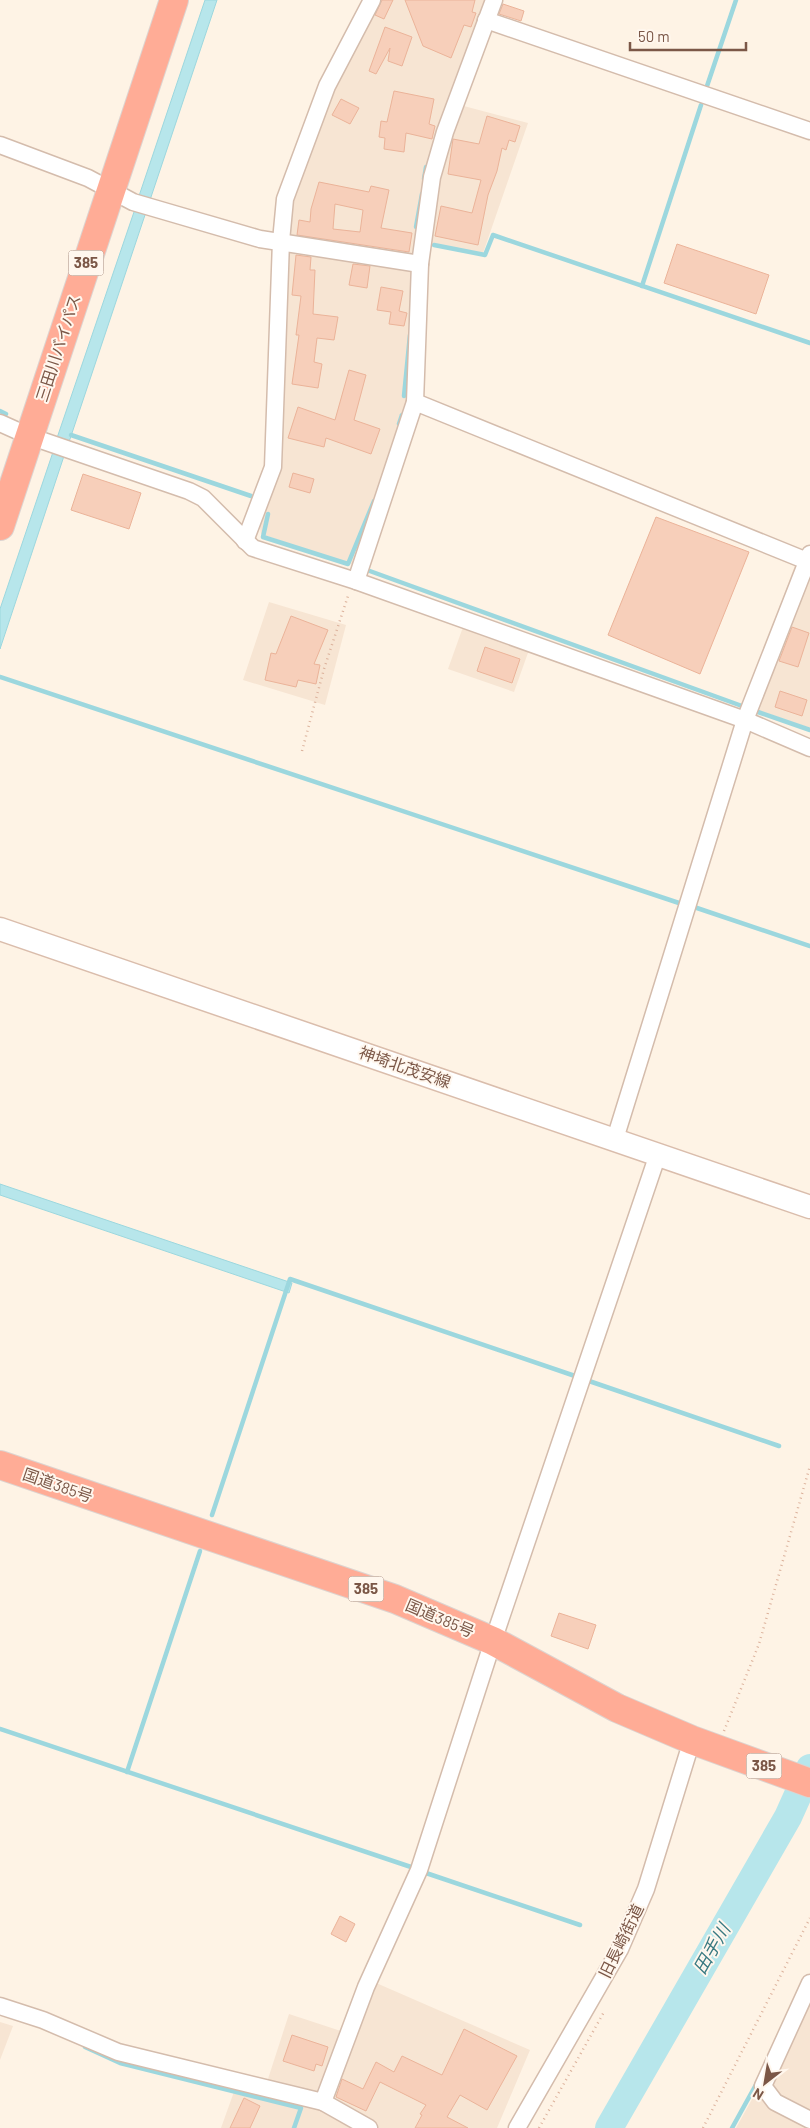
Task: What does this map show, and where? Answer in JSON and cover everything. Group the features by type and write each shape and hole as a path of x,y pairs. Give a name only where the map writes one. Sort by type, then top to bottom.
{"highway":[{"name":"三田川バイパス","path":"0,526 28,436 174,0"},
{"name":"国道385号","path":"0,1466 395,1599 493,1641 617,1708 692,1740 810,1783"}],"main road":[{"name":"神埼北茂安線","path":"0,929 810,1207"}],"street":[{"path":"245,541 273,467 281,241 285,199 327,86 372,0"},
{"path":"356,581 415,402 420,264 432,177 445,132 494,0"},
{"path":"486,20 810,131"},
{"path":"0,145 88,178 133,202 260,238 420,264"},
{"path":"415,402 809,558 745,720 615,1139"},
{"path":"0,423 28,436 188,491 203,498 253,548 356,581 745,720 810,748"},
{"path":"323,2102 366,1987 419,1870 493,1641 658,1154"},
{"name":"旧長崎街道","path":"517,2128 620,1949 646,1889 692,1740"},
{"path":"810,1983 763,2086 775,2102 810,2120"},
{"path":"0,2006 43,2020 118,2052 323,2102 369,2128"}],"path":[{"path":"302,751 324,669 351,588 356,581"},
{"path":"717,1749 759,1644 810,1466"},
{"path":"702,2128 810,1918"}],"shaded area":[{"path":"365,0 501,0 460,105 528,123 483,253 431,243 418,414 366,569 261,534 254,493 267,456 278,198"},
{"path":"801,549 810,553 810,728 743,705"},
{"path":"269,602 346,625 325,705 243,680"},
{"path":"463,627 529,650 514,692 448,669"},
{"path":"810,1977 810,2128 736,2128 756,2092"},
{"path":"367,1979 530,2050 497,2128 221,2128 240,2075 267,2082 289,2014 347,2033"},
{"path":"0,2022 13,2026 0,2060"}],"water":[{"path":"205,0 217,0 150,200 139,196"},
{"path":"135,209 146,212 69,442 57,438"},
{"path":"53,452 64,456 0,649 0,609"},
{"path":"0,1184 292,1283 289,1293 0,1195"}],"building":[{"path":"382,0 393,0 384,19 375,15"},
{"path":"405,0 475,0 472,12 476,13 471,27 464,25 451,58 423,46"},
{"path":"503,4 524,11 521,21 499,14"},
{"path":"385,27 412,37 402,66 388,61 390,48 376,74 369,71"},
{"path":"394,91 434,99 429,124 435,126 432,139 406,133 404,152 384,149 385,138 379,137 381,121 387,122"},
{"path":"341,99 359,108 350,124 332,115"},
{"path":"487,116 520,126 515,142 509,140 506,150 502,148 497,171 488,195 478,245 435,236 441,206 472,213 481,180 448,174 453,139 479,144"},
{"path":"319,182 369,192 371,186 389,190 381,228 412,233 409,252 297,235 299,220 310,222 311,209","holes":["335,204 363,210 360,232 333,229"]},
{"path":"677,244 769,275 756,314 664,283"},
{"path":"296,255 311,257 310,270 315,270 313,314 338,317 334,340 317,338 314,362 322,364 318,388 292,384 299,335 296,335 301,296 292,295"},
{"path":"353,264 370,266 367,288 349,285"},
{"path":"381,287 403,291 399,311 407,313 404,326 389,324 391,312 377,310"},
{"path":"349,370 366,375 354,420 380,429 371,454 326,438 324,447 288,438 298,407 335,420"},
{"path":"293,473 314,479 310,493 289,487"},
{"path":"83,474 141,493 129,529 71,510"},
{"path":"656,517 749,552 700,674 608,635"},
{"path":"291,616 328,630 314,664 320,665 316,684 298,680 296,687 265,680 271,653 276,654"},
{"path":"792,627 809,633 798,667 779,661"},
{"path":"485,647 520,659 512,683 477,671"},
{"path":"780,691 807,700 802,716 775,707"},
{"path":"559,1613 596,1625 588,1649 551,1636"},
{"path":"340,1916 355,1924 346,1942 331,1934"},
{"path":"464,2029 517,2056 487,2110 460,2095 447,2117 468,2128 415,2128 422,2115 420,2114 426,2105 380,2082 366,2111 336,2097 342,2079 363,2089 376,2062 394,2072 402,2056 442,2075"},
{"path":"292,2035 328,2047 322,2066 316,2064 314,2071 283,2061"},
{"path":"244,2098 260,2106 250,2128 230,2128"}],"waterway":[{"path":"706,89 736,0"},
{"path":"642,286 701,105"},
{"path":"424,179 426,167"},
{"path":"416,227 422,194"},
{"path":"434,245 485,255 493,235 810,343"},
{"path":"404,396 410,335"},
{"path":"0,411 6,414"},
{"path":"399,424 402,415"},
{"path":"71,435 251,496"},
{"path":"268,514 263,537 348,564 374,501"},
{"path":"367,570 742,706"},
{"path":"0,677 679,903"},
{"path":"758,712 810,730"},
{"path":"694,907 810,946"},
{"path":"212,1515 290,1279 575,1376"},
{"path":"589,1381 779,1446"},
{"path":"127,1772 200,1551"},
{"path":"0,1729 411,1867"},
{"name":"田手川","path":"609,2128 788,1817 810,1768"},
{"path":"426,1873 580,1925"},
{"path":"85,2047 120,2063 301,2108 294,2128"},
{"path":"732,2128 758,2081"}]}
